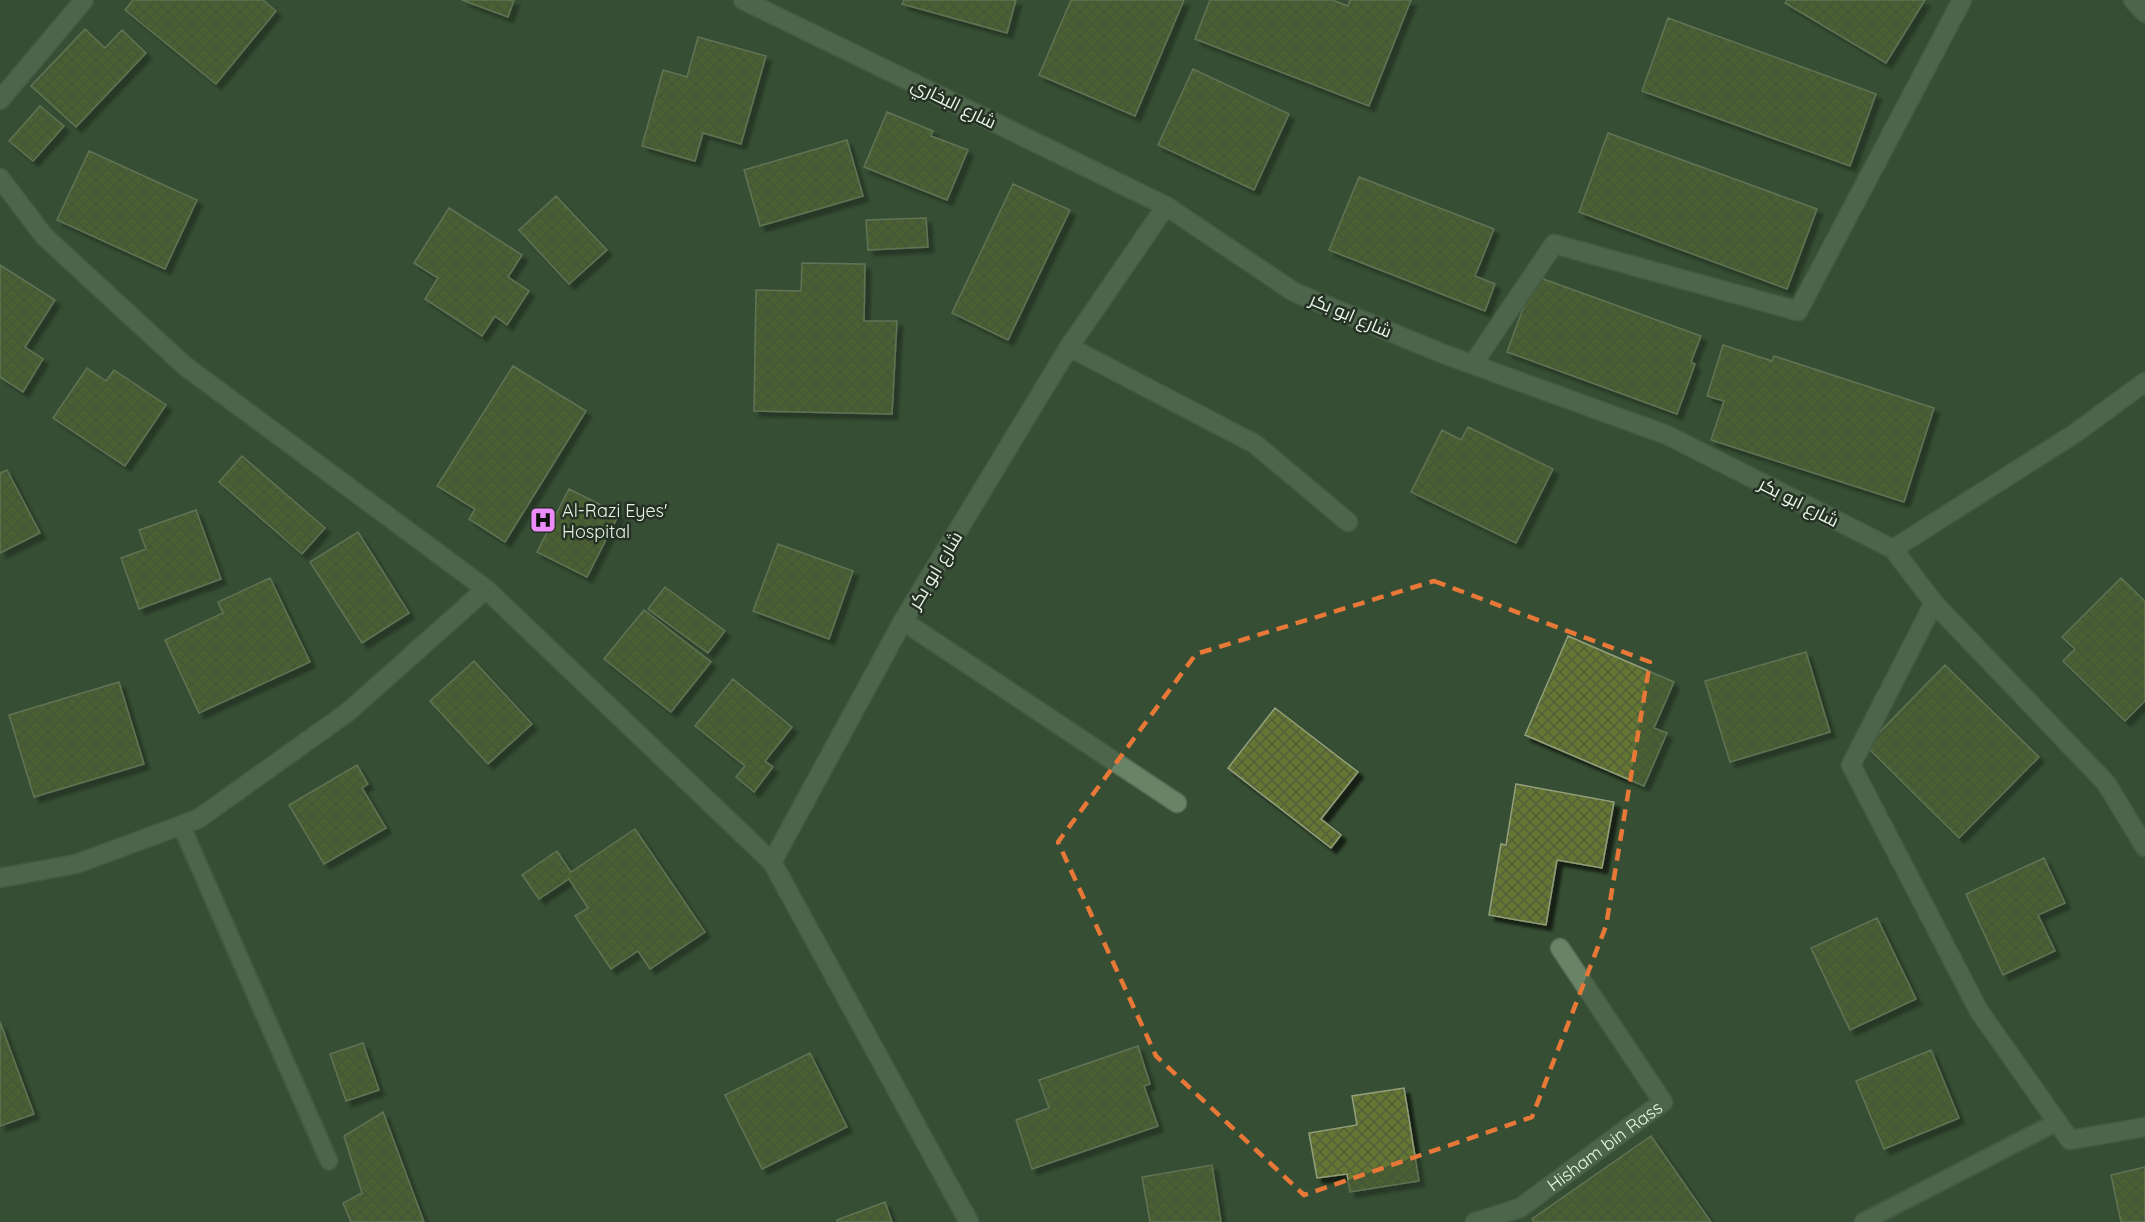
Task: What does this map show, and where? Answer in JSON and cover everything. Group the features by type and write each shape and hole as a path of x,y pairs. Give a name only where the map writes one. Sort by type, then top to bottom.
{"street":[{"path":"0,100 84,0"},
{"name":"شارع البخاري","path":"743,0 1166,206"},
{"path":"1473,364 1554,244 1798,311 1962,0"},
{"path":"2133,0 2145,13"},
{"path":"0,178 44,236 185,366 486,589 772,862 969,1222"},
{"name":"شارع ابو بكر","path":"772,862 903,621 1069,347 1166,206 1294,292 1473,364 1667,435 1893,549 1934,603 2106,783 2145,847"},
{"path":"1069,347 1255,444 1348,522"},
{"path":"1893,549 2074,434 2145,382"},
{"path":"0,878 76,864 198,819 348,712 486,589"},
{"path":"1934,603 1851,765 1979,1011 2070,1140 2145,1127"},
{"path":"903,621 1177,803"},
{"name":"Hisham bin Rass","path":"1475,1222 1520,1208 1663,1102 1560,948"}],"lane":[{"path":"181,825 329,1161"},
{"path":"1863,1222 2057,1122"}],"highlighted area":[{"path":"1434,581 1650,662 1606,926 1532,1117 1304,1195 1156,1056 1058,842 1196,654"}],"building":[{"path":"133,0 263,0 276,11 216,84 125,10"},
{"path":"462,0 514,0 508,17"},
{"path":"904,0 1016,0 1007,33 902,4"},
{"path":"1071,0 1184,0 1135,116 1039,75"},
{"path":"1210,0 1332,0 1348,6 1350,0 1411,0 1369,106 1195,39"},
{"path":"1787,0 1925,0 1886,63 1785,3"},
{"path":"1668,18 1876,94 1850,166 1642,91"},
{"path":"85,29 105,48 122,30 146,53 76,127 31,86"},
{"path":"698,37 766,56 741,144 703,133 695,161 642,146 663,70 687,77"},
{"path":"1193,69 1289,114 1254,190 1158,145"},
{"path":"40,106 64,126 33,161 9,141"},
{"path":"887,112 933,131 931,136 968,150 947,200 864,167"},
{"path":"1608,133 1817,209 1787,289 1579,212"},
{"path":"847,140 863,196 760,226 744,170"},
{"path":"89,151 197,200 165,269 57,220"},
{"path":"1359,177 1494,229 1475,276 1495,284 1485,311 1329,250"},
{"path":"1013,184 1070,210 1008,340 952,313"},
{"path":"556,196 607,250 569,284 519,230"},
{"path":"449,208 522,255 508,277 529,291 507,325 495,316 482,336 425,299 438,278 414,263"},
{"path":"926,218 928,247 868,250 866,220"},
{"path":"802,263 865,264 864,321 897,321 892,414 754,411 756,290 801,291"},
{"path":"0,265 55,300 25,347 43,359 23,392 0,377"},
{"path":"1535,276 1701,336 1691,362 1695,364 1677,414 1507,352"},
{"path":"1723,345 1772,361 1774,356 1934,408 1904,502 1711,440 1724,401 1707,396"},
{"path":"513,366 586,411 505,542 469,519 475,509 437,486"},
{"path":"87,368 106,381 114,370 166,405 125,466 53,418"},
{"path":"1468,427 1553,469 1516,543 1411,492 1442,430 1461,440"},
{"path":"242,456 325,528 302,554 219,482"},
{"path":"7,470 40,533 0,553 0,473"},
{"path":"569,489 619,514 587,577 537,552"},
{"path":"196,510 221,579 139,609 121,558 146,549 139,530"},
{"path":"358,532 409,613 362,643 310,562"},
{"path":"778,544 853,571 829,639 753,611"},
{"path":"270,578 310,662 199,713 165,640 223,613 218,602"},
{"path":"2121,578 2145,601 2145,701 2125,721 2063,661 2075,649 2062,637"},
{"path":"665,587 725,631 708,653 648,609"},
{"path":"644,610 711,662 671,712 604,659"},
{"path":"1568,636 1674,682 1654,728 1667,733 1644,786 1525,735"},
{"path":"1806,652 1830,732 1730,762 1705,681"},
{"path":"474,661 532,724 488,764 430,701"},
{"path":"1945,665 2039,757 1959,838 1866,746"},
{"path":"733,679 792,727 765,761 773,767 754,792 736,777 745,766 695,726"},
{"path":"119,682 144,764 34,797 9,715"},
{"path":"1275,708 1358,772 1321,819 1341,835 1331,848 1228,768"},
{"path":"357,765 368,784 362,788 386,828 324,864 289,805"},
{"path":"1516,784 1614,802 1602,868 1557,860 1546,925 1489,915 1501,844 1506,845"},
{"path":"635,829 705,932 650,969 638,951 611,969 575,916 588,908 569,879 539,899 522,875 557,851 571,872"},
{"path":"2044,858 2065,903 2038,915 2055,951 2003,975 1966,894"},
{"path":"1877,918 1916,999 1850,1030 1811,948"},
{"path":"0,1022 34,1114 0,1126"},
{"path":"363,1043 379,1090 346,1101 330,1054"},
{"path":"1138,1046 1150,1084 1144,1086 1158,1126 1032,1169 1016,1120 1049,1108 1039,1080"},
{"path":"1931,1050 1959,1118 1884,1149 1856,1081"},
{"path":"810,1053 847,1127 762,1169 725,1095"},
{"path":"1404,1088 1419,1181 1350,1192 1347,1174 1317,1178 1309,1133 1357,1125 1352,1096"},
{"path":"383,1112 424,1222 351,1222 343,1203 362,1193 344,1136"},
{"path":"1651,1136 1711,1222 1534,1222 1532,1219"},
{"path":"1212,1165 1221,1222 1150,1222 1142,1177"},
{"path":"2145,1167 2145,1222 2121,1222 2111,1175"},
{"path":"885,1202 892,1222 837,1222 837,1220"}],"place":[{"name":"Al-Razi Eyes' Hospital","path":"543,520"}]}
